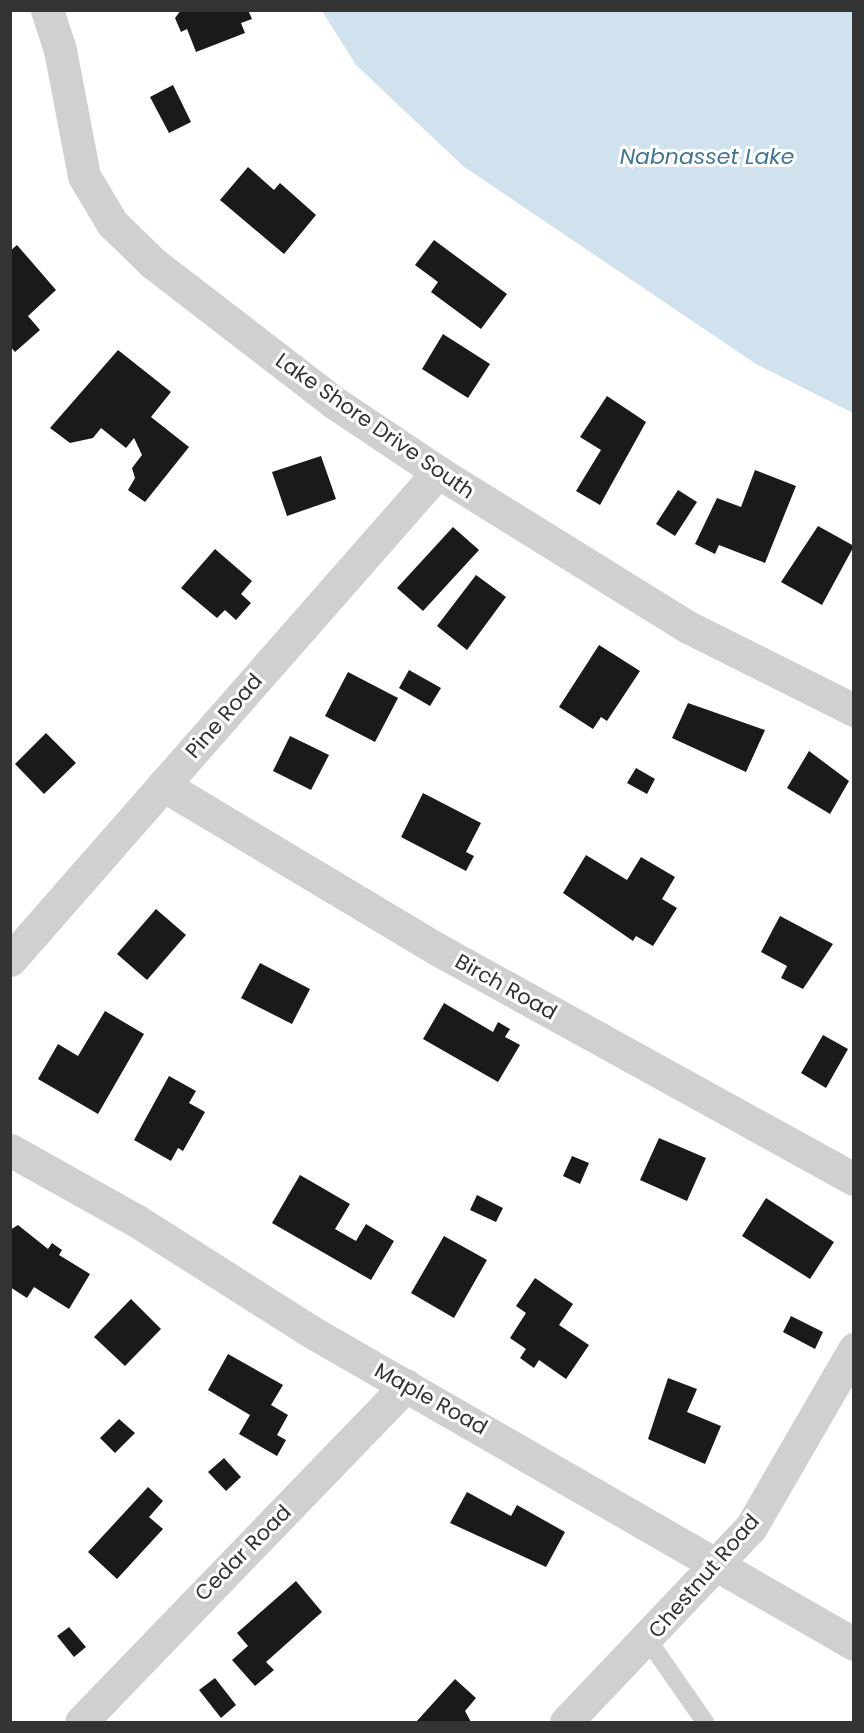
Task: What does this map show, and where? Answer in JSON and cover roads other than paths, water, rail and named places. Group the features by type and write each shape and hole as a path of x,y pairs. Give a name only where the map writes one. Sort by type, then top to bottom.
{"street":[{"name":"Lake Shore Drive South","path":"47,10 60,50 84,176 112,223 153,262 258,344 438,472 688,627 854,710"},
{"name":"Pine Road","path":"10,960 438,472"},
{"name":"Birch Road","path":"163,785 437,949 854,1179"},
{"name":"Maple Road","path":"10,1150 406,1385 854,1644"},
{"name":"Chestnut Road","path":"566,1722 648,1640 751,1527 854,1348"},
{"name":"Cedar Road","path":"81,1722 406,1385"}],"lane":[{"path":"648,1640 705,1722"}],"water":[{"name":"Nabnasset Lake","path":"322,11 853,11 853,413 756,364 463,166 356,65"}]}
